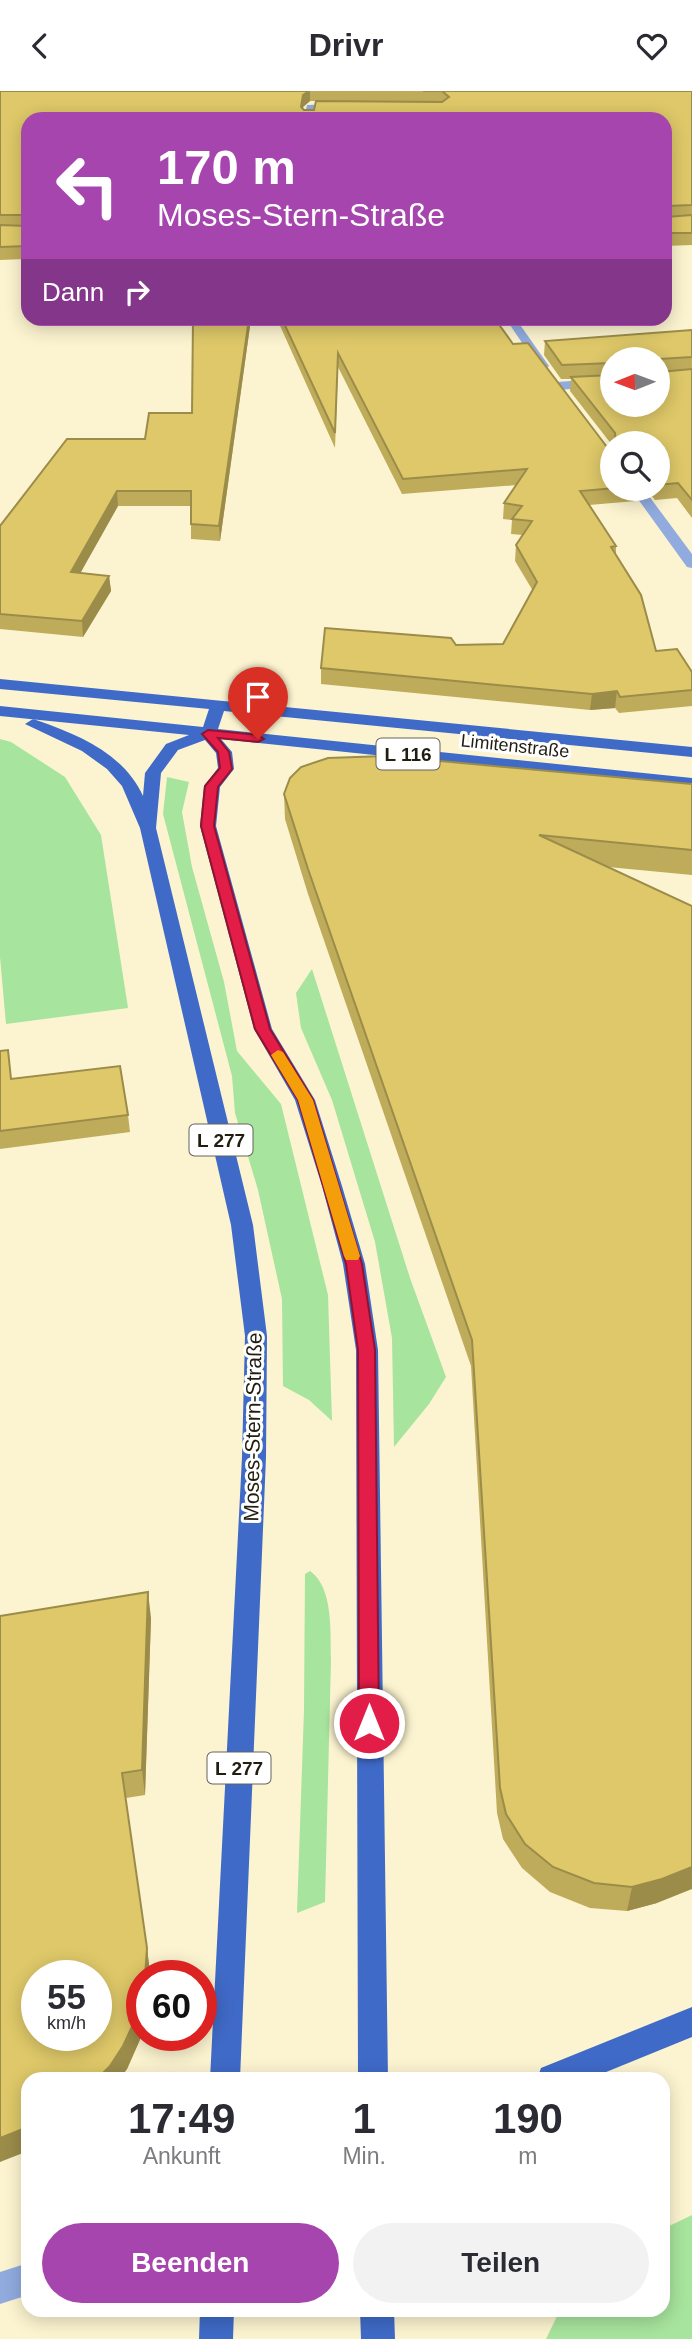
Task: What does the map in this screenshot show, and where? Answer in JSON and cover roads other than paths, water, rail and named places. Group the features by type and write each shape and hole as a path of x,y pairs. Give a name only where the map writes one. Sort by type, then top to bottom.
{"main road":[{"name":"Limitenstraße","path":"0,684 692,752"},
{"path":"218,707 208,734 223,752 226,769 212,786 208,826 263,1029 305,1100 332,1186 354,1264 367,1350 373,2072"},
{"name":"Limitenstraße","path":"0,713 692,783"},
{"name":"L 116","path":"0,713 58,732 103,758 128,783 148,828"},
{"name":"Moses-Stern-Straße","path":"208,734 172,747 153,773 148,828 242,1225 256,1336 254,1457 225,2072"},
{"path":"569,2072 692,2022"},
{"path":"216,2339 217,2317"},
{"path":"377,2317 377,2339"}],"street":[{"path":"309,112 310,107 349,107"},
{"path":"515,326 568,400"},
{"path":"556,386 600,383"},
{"path":"646,501 692,564"},
{"path":"0,2288 21,2281"}]}
